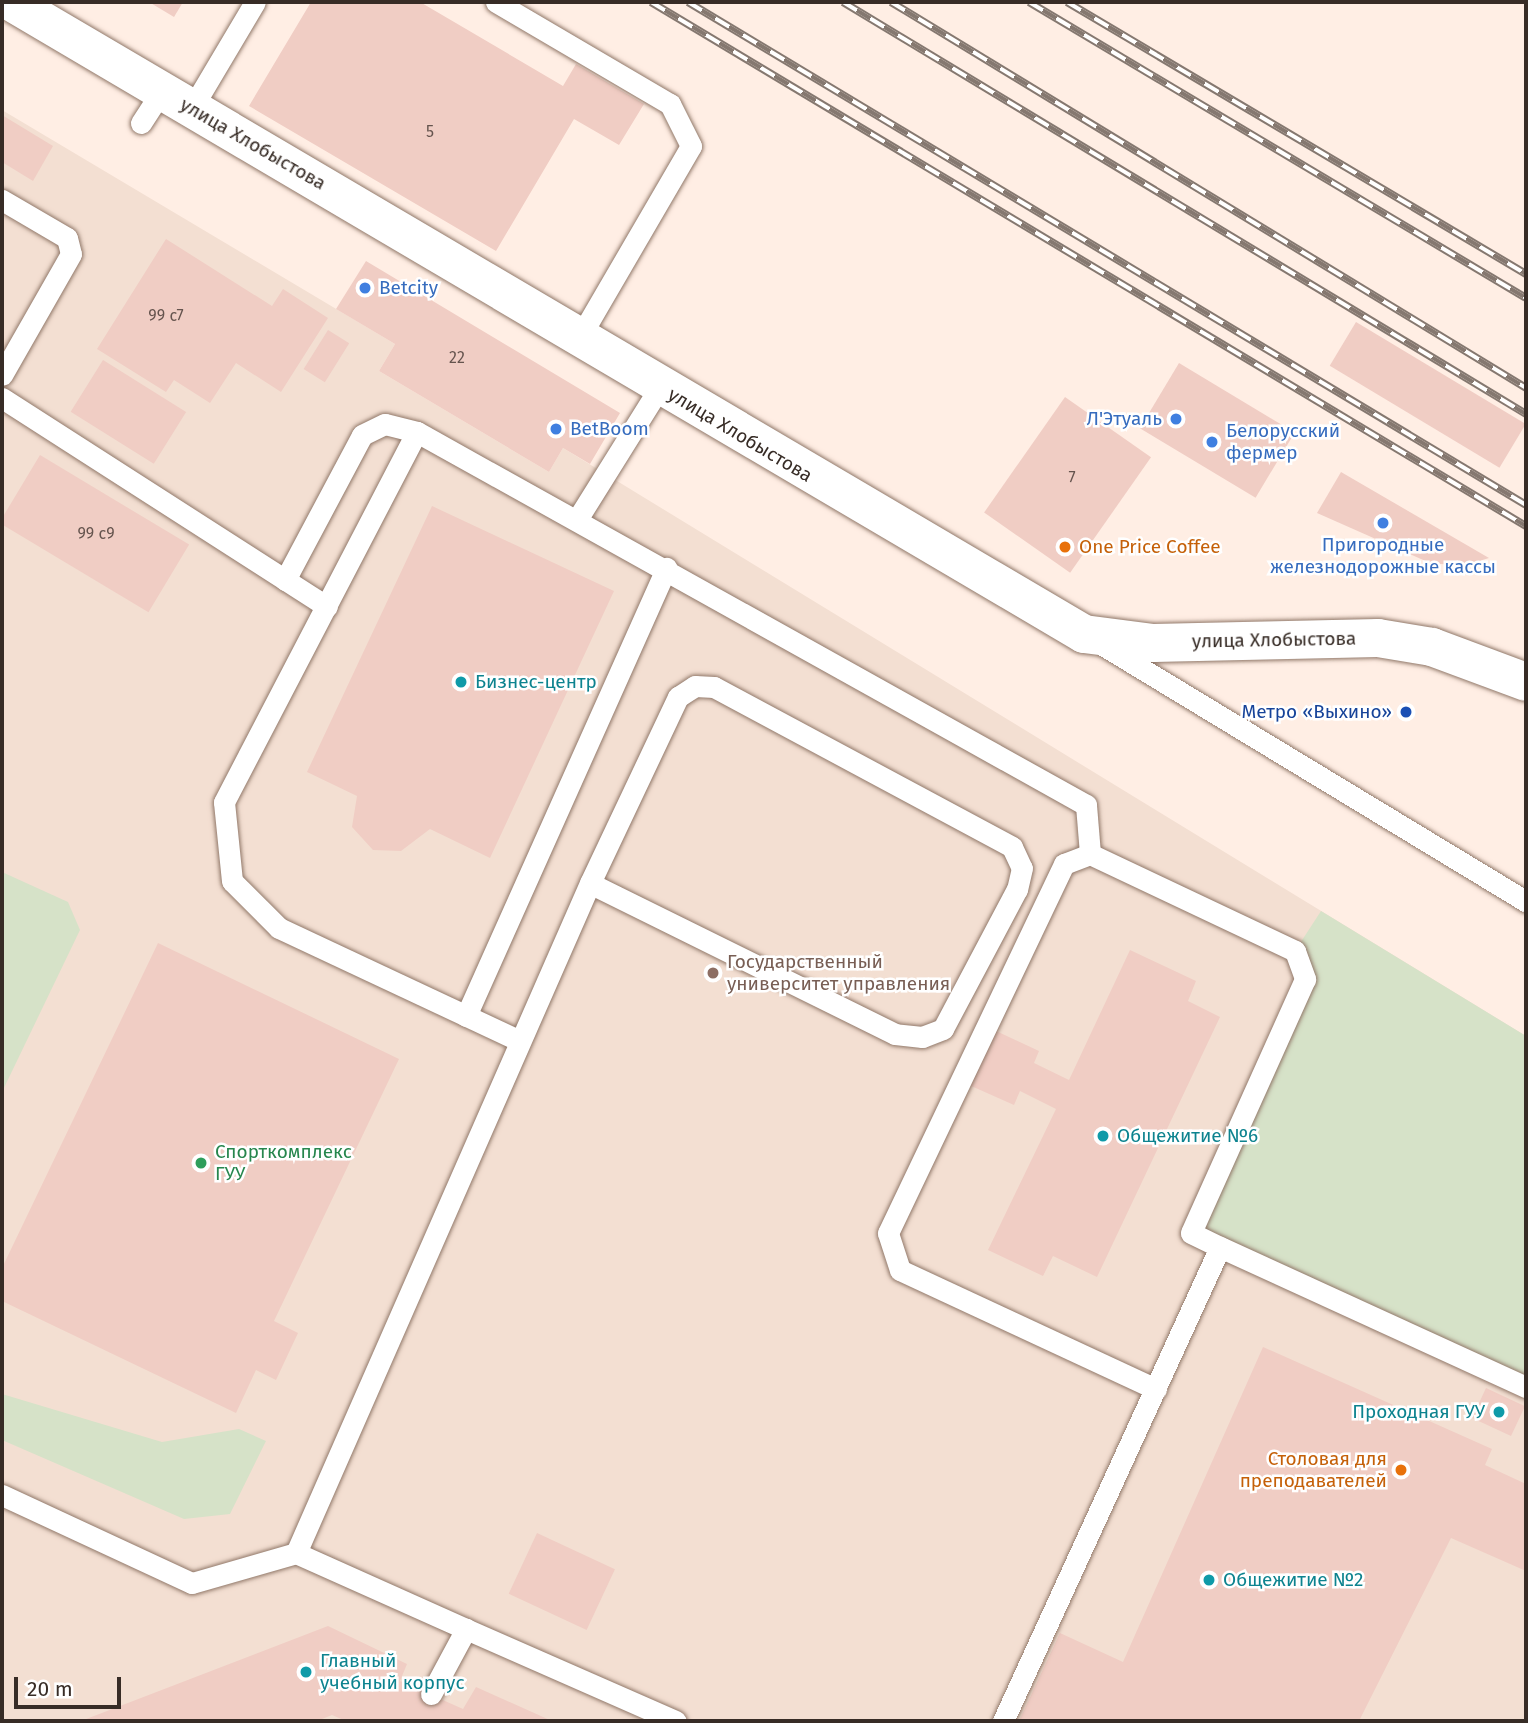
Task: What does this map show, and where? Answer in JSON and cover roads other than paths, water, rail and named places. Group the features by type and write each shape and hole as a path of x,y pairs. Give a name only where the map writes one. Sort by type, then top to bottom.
{"street":[{"name":"улица Хлобыстова","path":"11,2 580,337 660,387 1084,634 1153,643 1378,638 1432,647 1526,682"}],"lane":[{"path":"141,123 177,100 255,2"},
{"path":"496,2 670,104 691,146 580,337"},
{"path":"2,200 67,238 71,254 2,376"},
{"path":"578,518 660,387"},
{"path":"2,398 327,607"},
{"path":"285,580 362,435 385,424 417,432 578,518 1087,805 1090,854"},
{"path":"417,432 224,802 232,881 279,928 518,1040"},
{"path":"466,1016 666,568"},
{"path":"1084,634 1526,901"},
{"path":"296,1553 518,1040 590,883 678,697 695,686 714,687 1012,846 1022,868 1017,889 943,1029 922,1037 895,1034 590,883"},
{"path":"1156,1389 900,1270 888,1233 1064,864 1090,854 1295,951 1305,979 1191,1233 1526,1387"},
{"path":"1003,1721 1220,1247"},
{"path":"2,1495 192,1584 296,1553 676,1721"},
{"path":"431,1694 466,1629"}],"railway":[{"path":"651,2 1526,526"},
{"path":"688,2 1526,505"},
{"path":"843,2 1526,414"},
{"path":"891,2 1526,388"},
{"path":"1029,2 1526,298"},
{"path":"1067,2 1526,274"}],"place":[{"name":"Betcity","path":"365,288"},
{"name":"Л'Этуаль","path":"1176,419"},
{"name":"BetBoom","path":"556,429"},
{"name":"Белорусский фермер","path":"1212,442"},
{"name":"Пригородные железнодорожные кассы","path":"1383,523"},
{"name":"One Price Coffee","path":"1065,547"},
{"name":"Бизнес-центр","path":"461,682"},
{"name":"Метро «Выхино»","path":"1406,712"},
{"name":"Государственный университет управления","path":"713,973"},
{"name":"Общежитие №6","path":"1103,1136"},
{"name":"Спорткомплекс ГУУ","path":"201,1163"},
{"name":"Проходная ГУУ","path":"1499,1412"},
{"name":"Столовая для преподавателей","path":"1401,1470"},
{"name":"Общежитие №2","path":"1209,1580"},
{"name":"Главный учебный корпус","path":"306,1672"}]}
